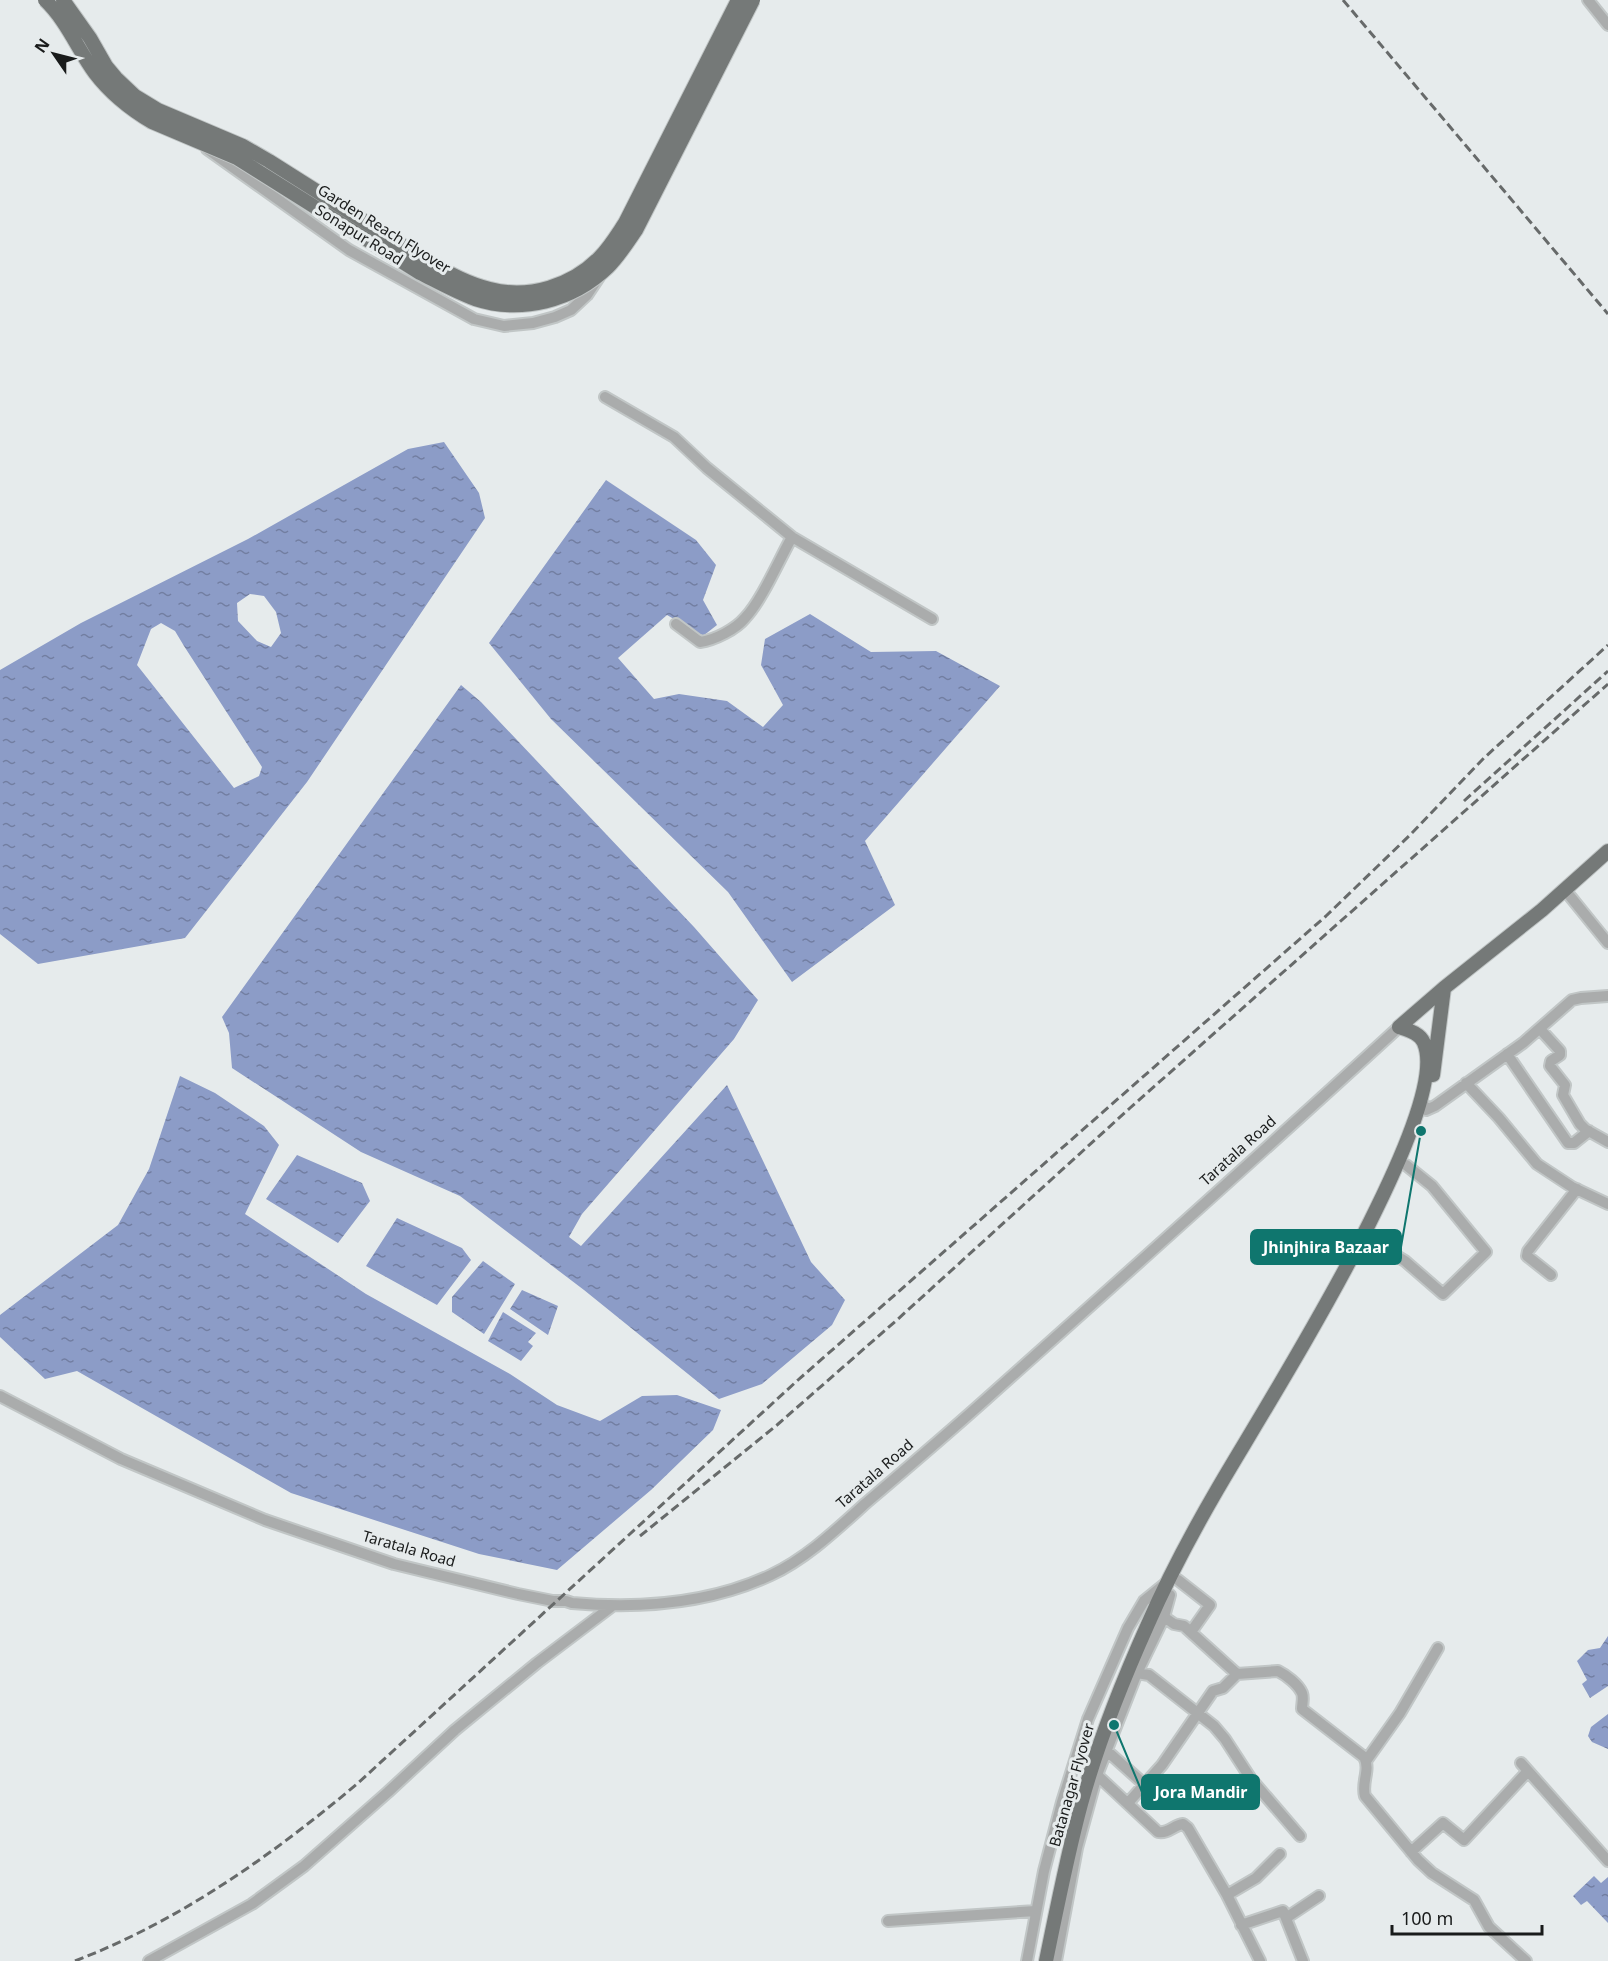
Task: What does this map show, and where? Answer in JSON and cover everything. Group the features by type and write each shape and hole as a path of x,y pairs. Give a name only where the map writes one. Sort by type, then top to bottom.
{"main road":[{"name":"Garden Reach Flyover","path":"45,0 61,19 95,73 117,97 139,115 237,158 262,172 420,273 474,298 512,305 538,304 570,293 600,275 619,255 636,230 751,0"},
{"name":"Garden Reach Flyover","path":"63,0 106,66 125,87 146,104 243,146 448,273 478,286 512,292 542,290 565,282 591,265 608,247 625,223 738,0"},
{"name":"Taratala Road","path":"1399,1027 1542,910 1608,851"},
{"path":"1172,1586 1370,1240 1406,1165 1436,1060 1444,988"},
{"path":"1172,1586 1217,1490 1302,1348 1357,1247 1399,1163 1424,1105 1427,1061 1424,1042 1416,1034 1399,1027"},
{"name":"Batanagar Flyover","path":"1047,1961 1060,1889 1082,1802 1118,1694 1145,1631 1172,1586"}],"street":[{"name":"Sonapur Road","path":"63,0 104,65 136,101 152,109 349,250 474,320 504,326 533,323 555,317 571,310 587,295 659,178 751,0"},
{"path":"1588,0 1608,25"},
{"path":"605,397 674,437 707,468 792,537 932,619"},
{"path":"676,624 700,642 714,638 743,620 756,602 792,537"},
{"path":"1564,890 1608,943"},
{"path":"1424,1105 1435,1106 1508,1054 1572,1000 1608,996"},
{"name":"Taratala Road","path":"0,1396 121,1459 276,1524 394,1564 553,1601 572,1603 611,1607 635,1606 710,1597 774,1574 802,1557 960,1423 1399,1027"},
{"path":"1540,1029 1560,1051 1560,1055 1551,1061 1550,1066 1565,1085 1564,1097 1580,1124 1608,1142"},
{"path":"1508,1054 1568,1143 1574,1143 1588,1131"},
{"path":"1466,1083 1537,1164 1577,1189 1608,1204"},
{"path":"1370,1240 1399,1257 1443,1294 1486,1252 1432,1186 1406,1165"},
{"path":"1551,1275 1527,1256 1528,1251 1577,1189"},
{"path":"1056,1961 1077,1848 1097,1775 1137,1673 1164,1617 1172,1586"},
{"path":"1172,1586 1210,1605 1191,1632"},
{"path":"1027,1961 1044,1871 1062,1802 1088,1719 1128,1628 1144,1601 1172,1586"},
{"path":"149,1961 252,1904 304,1866 455,1730 537,1663 611,1607"},
{"path":"1164,1617 1173,1624 1182,1624 1237,1674"},
{"path":"1366,1761 1400,1713 1438,1648"},
{"path":"1128,1803 1162,1765 1213,1691 1223,1688 1237,1674 1272,1670 1283,1673 1301,1691 1302,1709 1349,1744 1366,1761 1368,1768 1363,1791 1365,1796 1411,1852 1432,1873 1474,1900 1489,1927 1524,1960"},
{"path":"1137,1673 1149,1675 1220,1733 1251,1779 1300,1836"},
{"path":"1106,1750 1145,1785"},
{"path":"1411,1852 1443,1823 1464,1840 1524,1767 1608,1862"},
{"path":"1097,1775 1158,1832 1166,1832 1180,1824 1186,1825 1227,1895 1260,1961"},
{"path":"1227,1895 1256,1878 1280,1854"},
{"path":"1286,1918 1319,1896"},
{"path":"888,1921 1036,1911"},
{"path":"1241,1925 1283,1911 1301,1960"}],"water":[{"path":"444,442 479,493 485,518 307,782 185,938 38,964 0,934 0,670 81,623 248,539 408,449","holes":["250,594 264,596 276,612 281,633 271,647 257,641 238,621 237,603","161,623 175,631 262,767 259,776 234,788 137,665 151,629"]},
{"path":"606,480 696,540 716,565 703,600 717,625 703,636 667,615 618,658 654,699 679,694 727,701 763,727 783,705 761,665 765,639 810,614 871,652 936,651 1000,686 865,841 895,905 792,982 728,892 551,719 489,643"},
{"path":"461,685 481,702 694,927 758,1000 734,1039 582,1214 569,1237 581,1246 727,1085 811,1262 845,1300 832,1325 762,1384 719,1399 584,1290 460,1196 361,1152 232,1068 229,1033 222,1017"},
{"path":"180,1076 215,1093 264,1126 279,1145 245,1214 366,1294 510,1374 557,1405 600,1421 642,1396 677,1395 721,1410 713,1430 651,1490 557,1570 479,1554 291,1493 77,1371 45,1379 0,1337 0,1315 118,1225 149,1169"},
{"path":"297,1155 362,1183 370,1201 338,1243 266,1199"},
{"path":"397,1218 462,1248 471,1260 437,1305 366,1266"},
{"path":"483,1261 515,1284 484,1334 452,1312 452,1297"},
{"path":"522,1290 558,1306 548,1335 510,1309"},
{"path":"503,1312 536,1333 528,1342 533,1346 521,1361 488,1341"},
{"path":"1608,1636 1608,1686 1590,1698 1582,1684 1587,1680 1577,1661 1588,1650 1600,1648"},
{"path":"1608,1714 1608,1749 1592,1742 1588,1736 1591,1727"},
{"path":"1594,1876 1601,1883 1608,1877 1608,1923 1587,1901 1581,1905 1573,1896"}],"railway":[{"path":"1343,0 1608,314"},
{"path":"75,1961 152,1926 224,1884 292,1836 357,1784 798,1380 1326,916 1409,836 1484,758 1608,645"},
{"path":"1464,801 1608,671"},
{"path":"640,1536 777,1425 898,1319 1130,1108 1608,684"}],"place":[{"name":"Jhinjhira Bazaar","path":"1421,1131"},
{"name":"Jora Mandir","path":"1114,1725"}]}
